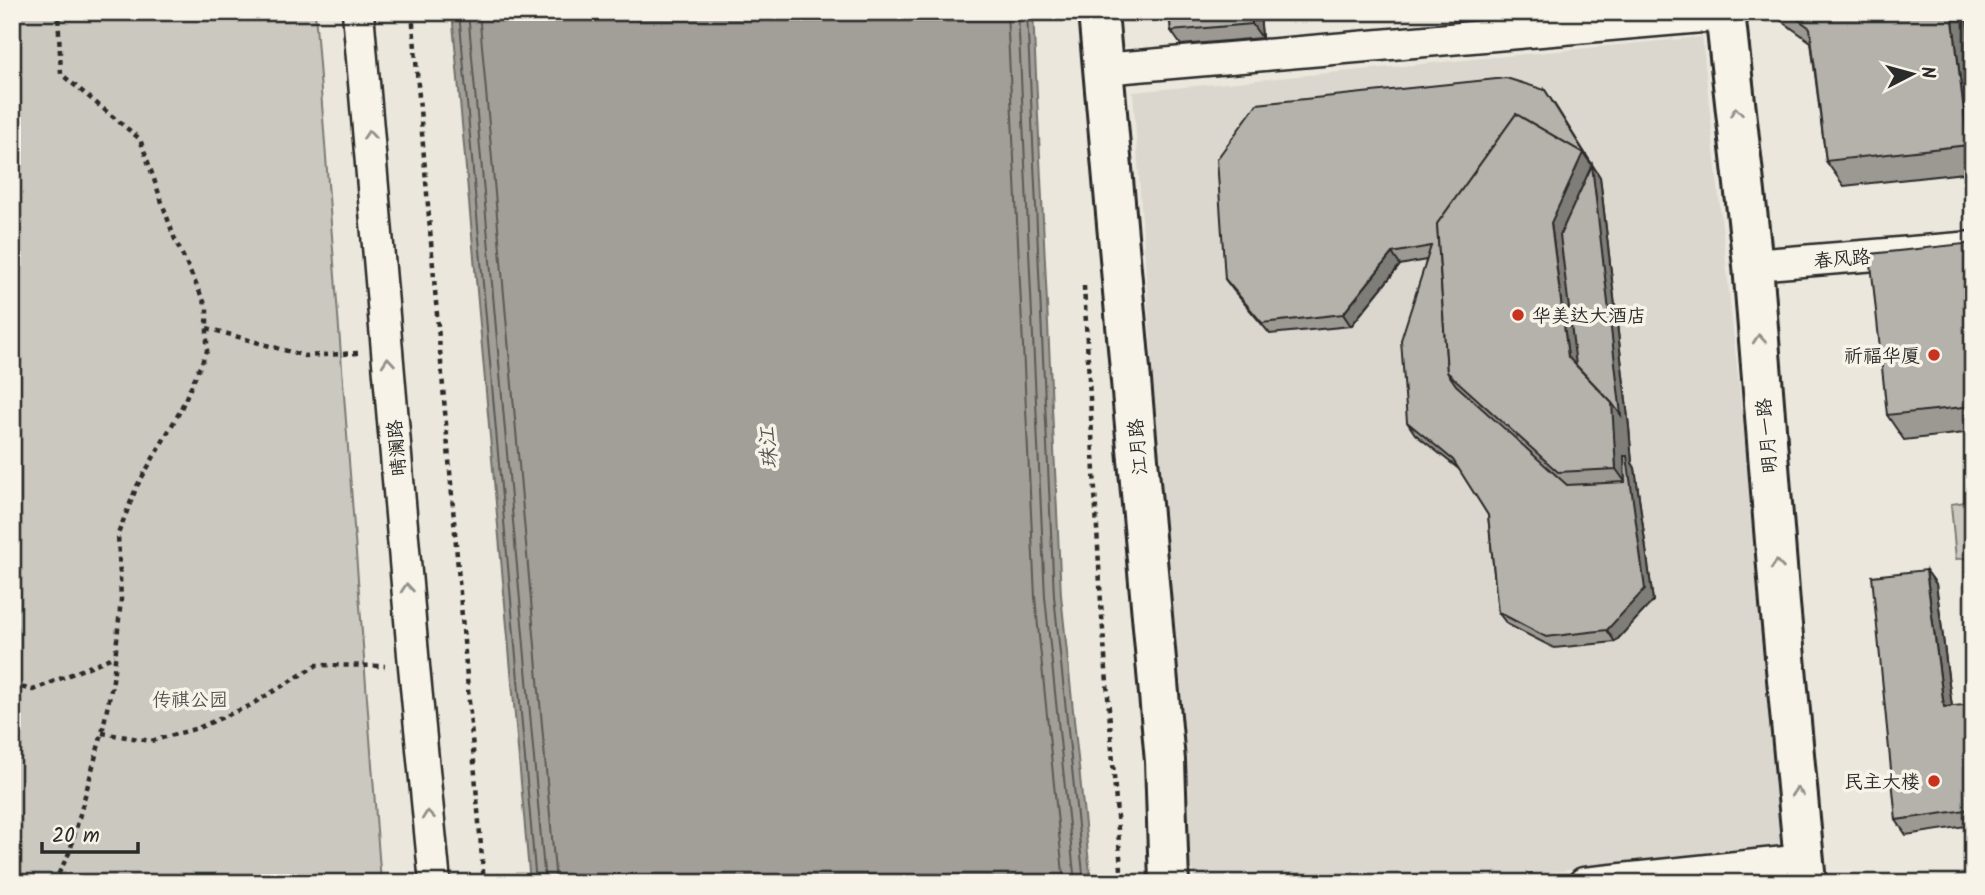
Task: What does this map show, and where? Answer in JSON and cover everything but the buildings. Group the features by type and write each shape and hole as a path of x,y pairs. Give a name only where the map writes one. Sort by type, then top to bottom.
{"street":[{"name":"晴澜路","path":"358,12 435,883"},
{"name":"江月路","path":"1098,12 1165,761 1169,883"},
{"path":"1103,69 1725,14"},
{"name":"明月一路","path":"1725,14 1753,265 1804,875"},
{"name":"春风路","path":"1753,265 1973,247"},
{"path":"1584,883 1804,875"}],"path":[{"path":"54,883 70,851 102,733 113,680 121,599 118,534 136,486 179,413 207,352 207,308 174,237 140,139 61,74 59,15 71,12"},
{"path":"412,12 484,883"},
{"path":"1083,274 1101,603 1122,883"},
{"path":"207,328 305,356 387,351"},
{"path":"12,685 33,690 115,656"},
{"path":"102,733 151,741 198,728 249,706 317,665 414,666"}],"shaded area":[{"path":"1702,37 1788,846 1449,883 1200,883 1187,859 1133,92"}],"green space":[{"name":"传祺公园","path":"12,12 315,12 381,883 12,883"},
{"path":"1973,501 1973,558 1956,559 1951,504"}],"water":[{"name":"珠江","path":"452,12 1033,12 1061,595 1091,883 530,883"}],"place":[{"name":"华美达大酒店","path":"1518,315"},
{"name":"祈福华厦","path":"1934,355"},
{"name":"民主大楼","path":"1934,781"}]}
